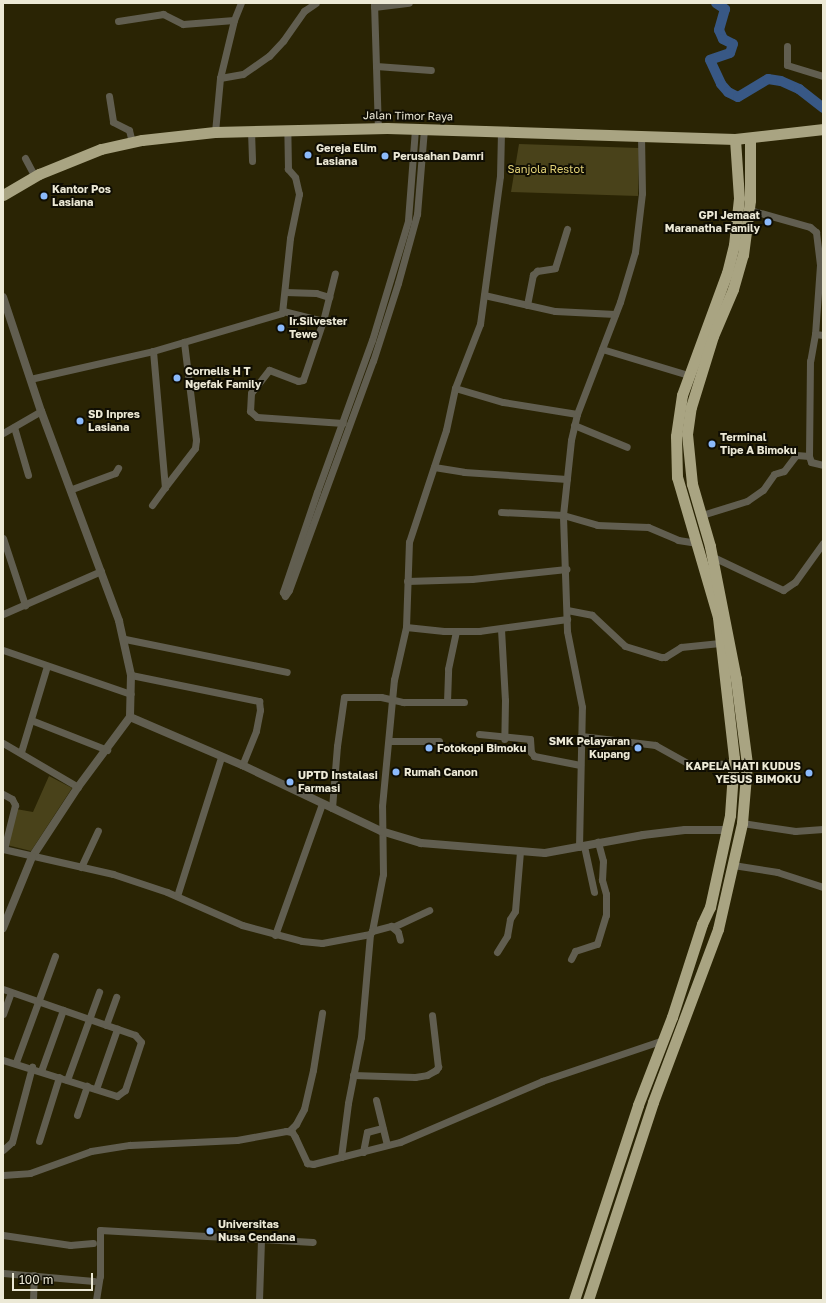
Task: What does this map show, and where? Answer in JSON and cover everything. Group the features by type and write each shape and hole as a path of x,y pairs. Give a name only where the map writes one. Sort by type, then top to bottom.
{"highway":[{"name":"Jalan Timor Raya","path":"3,195 35,177 83,155 132,142 215,132 378,128 641,137 750,139 823,129"},
{"path":"588,1300 653,1102 687,1017 718,929 742,823 747,787 742,728 726,621 711,551 692,484 688,456 687,425 729,284 730,261 738,217 739,176 736,139"},
{"path":"574,1300 602,1219 638,1105 674,1012 702,924 710,907 727,830 734,764 717,611 696,546 677,477 677,417 688,375 743,255 750,210 750,139"},
{"path":"676,456 688,456"},
{"path":"696,546 711,551"},
{"path":"730,730 742,728"},
{"path":"674,1012 687,1017"},
{"path":"602,1219 614,1223"}],"street":[{"path":"215,132 220,78 234,20 241,3"},
{"path":"220,78 243,74 269,56 304,11 316,3"},
{"path":"378,128 374,5 409,3"},
{"path":"118,21 163,14 183,24 234,20"},
{"path":"787,46 787,65 823,76"},
{"path":"376,66 431,70"},
{"path":"109,96 114,122 129,130 132,142"},
{"path":"376,341 343,423 283,592 285,596 287,595 297,569 376,341 415,222 420,129"},
{"path":"251,130 252,161"},
{"path":"283,311 290,238 299,194 295,177 288,169 287,130"},
{"path":"342,1157 353,1075 361,1037 371,933 383,874 381,831 392,700 406,627 410,535 434,467 455,388 476,338 484,295 500,176 502,132"},
{"path":"594,892 581,846 580,765 582,698 569,646 563,515 574,425 577,414 615,314 635,252 642,193 641,137"},
{"path":"25,158 35,177"},
{"path":"750,210 814,229 823,230"},
{"path":"527,305 533,275 537,271 555,268 567,229"},
{"path":"814,229 818,239 820,265 819,335 809,370 808,456 811,462 823,465"},
{"path":"335,272 313,356 302,381 269,370 251,393 250,411 257,417 343,423"},
{"path":"285,292 316,293 329,297"},
{"path":"484,295 555,311 615,314"},
{"path":"3,297 30,379 72,489 125,639 131,675 130,717 78,788 32,857 3,928"},
{"path":"30,379 153,351 253,323 283,311 323,321"},
{"path":"152,505 195,448 196,440 184,342"},
{"path":"602,349 688,375"},
{"path":"153,351 165,487"},
{"path":"455,388 503,402 577,414"},
{"path":"3,433 42,411"},
{"path":"574,425 627,447"},
{"path":"14,427 28,475"},
{"path":"702,515 747,501 763,490 774,474 784,471 796,455 808,456"},
{"path":"434,467 464,472 567,479"},
{"path":"72,489 115,473 118,468"},
{"path":"501,512 563,515 597,525 648,528 696,546"},
{"path":"3,538 26,605"},
{"path":"711,551 783,590 795,582 808,567 823,542"},
{"path":"407,581 472,580 566,569"},
{"path":"3,614 101,571"},
{"path":"567,610 592,616 625,646 661,657 665,657 681,647 720,642"},
{"path":"406,627 456,632 501,629 567,619"},
{"path":"501,629 505,700 504,738"},
{"path":"447,702 448,669 456,632"},
{"path":"125,639 287,672"},
{"path":"3,650 131,694"},
{"path":"21,752 47,666"},
{"path":"131,675 259,701 260,710 256,731 242,765"},
{"path":"332,808 336,746 344,696 392,700 464,702"},
{"path":"130,717 242,765 381,831 438,845 520,851 558,852 598,842 685,830 727,830"},
{"path":"31,720 107,750"},
{"path":"479,734 504,738 530,739 531,752 534,756 580,765"},
{"path":"582,736 655,745 687,763 734,764"},
{"path":"389,741 439,741"},
{"path":"3,743 21,752 78,788"},
{"path":"177,896 221,757"},
{"path":"3,794 12,799 15,805 4,849 32,857 82,867 177,896 242,926 275,935 322,943 371,933 393,926 429,910"},
{"path":"275,935 322,804"},
{"path":"742,823 795,831 823,828"},
{"path":"82,867 98,831"},
{"path":"571,959 575,951 597,944 606,915 606,897 602,880 603,861 598,842"},
{"path":"497,952 507,936 510,919 515,911 520,851"},
{"path":"733,865 777,872 823,887"},
{"path":"393,926 400,940"},
{"path":"16,1062 55,956"},
{"path":"3,989 134,1035 141,1042 125,1090 114,1096 16,1062 3,1060"},
{"path":"3,1014 11,992"},
{"path":"67,1080 98,992"},
{"path":"106,1025 116,997"},
{"path":"42,1071 63,1010"},
{"path":"3,1175 30,1173 91,1152 130,1145 237,1140 289,1131 296,1124 304,1109 322,1013"},
{"path":"353,1075 415,1077 427,1075 436,1070 438,1067 432,1014"},
{"path":"96,1089 117,1029"},
{"path":"289,1131 310,1164 363,1152 420,1134 504,1096 568,1071 663,1040"},
{"path":"3,1150 12,1142 32,1068"},
{"path":"39,1141 59,1077"},
{"path":"77,1115 87,1086"},
{"path":"376,1100 387,1145"},
{"path":"363,1152 366,1132 382,1128"},
{"path":"96,1300 100,1276 100,1230 313,1242"},
{"path":"3,1235 70,1245 93,1244"},
{"path":"259,1300 261,1239"},
{"path":"3,1273 94,1281"},
{"path":"32,1300 34,1275"}],"green space":[{"name":"Sanjola Restot","path":"519,144 639,148 638,196 511,192"},
{"path":"49,776 72,788 31,851 7,845 16,809 33,812"}],"waterway":[{"path":"716,3 725,9 719,30 723,39 733,44 730,53 710,60 721,84 728,92 738,97 768,79 781,81 799,89 823,108"}],"place":[{"name":"Gereja Elim Lasiana","path":"308,155"},
{"name":"Perusahan Damri","path":"385,156"},
{"name":"Kantor Pos Lasiana","path":"44,196"},
{"name":"GPI Jemaat Maranatha Family","path":"768,222"},
{"name":"Ir.Silvester Tewe","path":"281,328"},
{"name":"Cornelis H T Ngefak Family","path":"177,378"},
{"name":"SD Inpres Lasiana","path":"80,421"},
{"name":"Terminal Tipe A Bimoku","path":"712,444"},
{"name":"Fotokopi Bimoku","path":"429,748"},
{"name":"SMK Pelayaran Kupang","path":"638,748"},
{"name":"Rumah Canon","path":"396,772"},
{"name":"KAPELA HATI KUDUS YESUS BIMOKU","path":"809,773"},
{"name":"UPTD Instalasi Farmasi","path":"290,782"},
{"name":"Universitas Nusa Cendana","path":"210,1231"}]}
